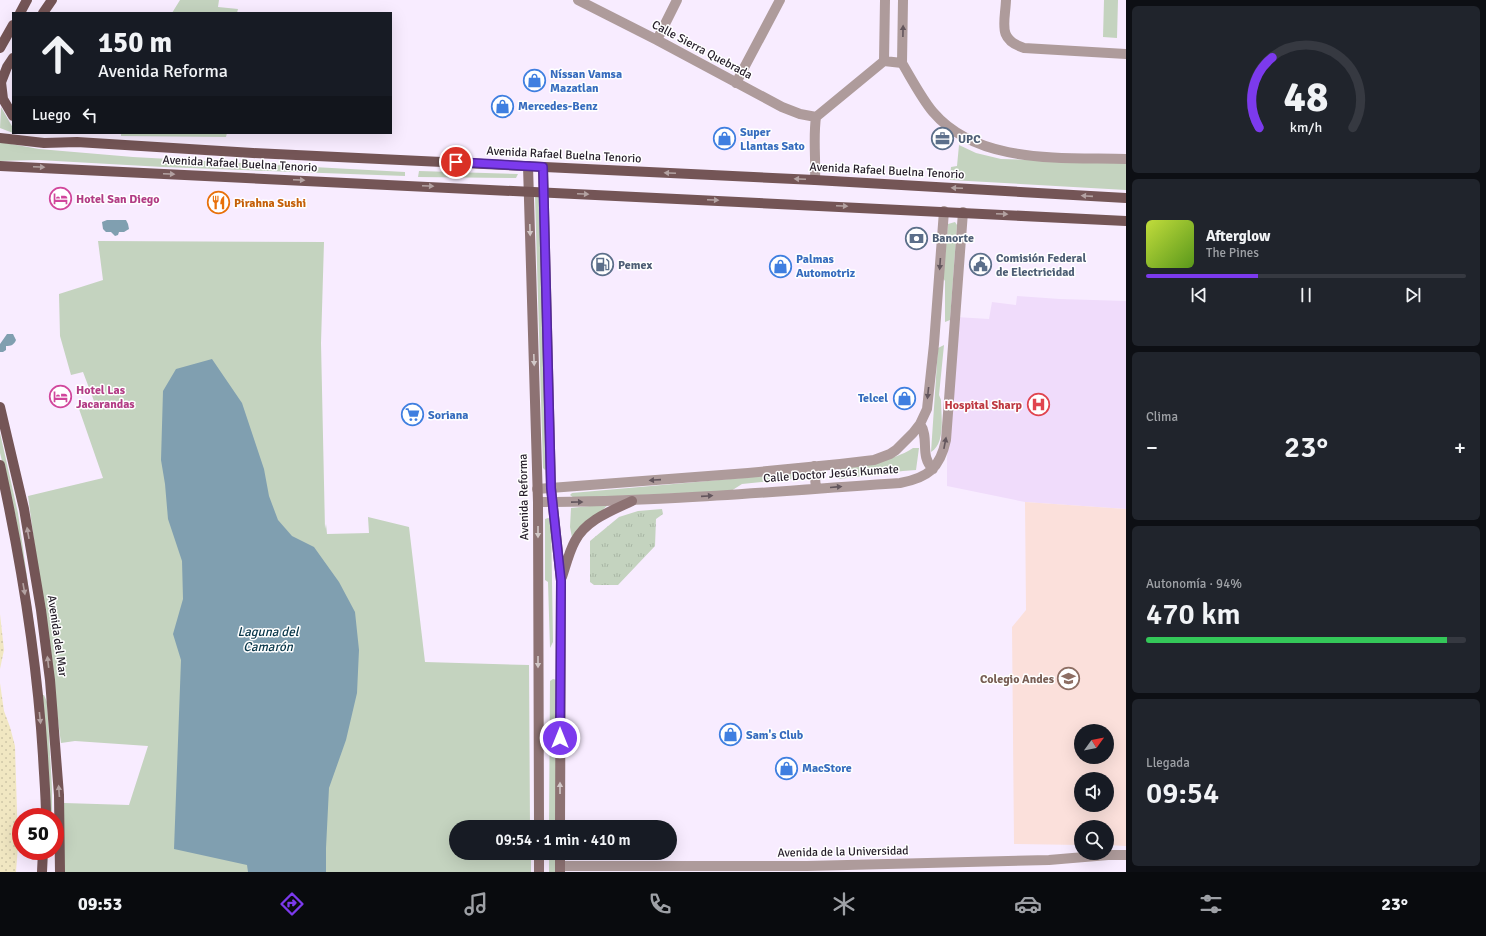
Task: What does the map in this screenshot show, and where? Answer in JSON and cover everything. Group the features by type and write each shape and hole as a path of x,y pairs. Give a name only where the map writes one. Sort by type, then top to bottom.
{"main road":[{"path":"21,12 27,0"},
{"path":"44,12 52,0"},
{"path":"0,48 12,27"},
{"path":"12,60 7,67 1,84 3,99 12,114"},
{"path":"30,134 44,143"},
{"name":"Avenida Rafael Buelna Tenorio","path":"0,138 44,143 77,142 253,153 815,180 1126,198"},
{"name":"Avenida Rafael Buelna Tenorio","path":"0,166 1126,220"},
{"name":"Avenida Reforma","path":"528,166 538,502 539,820"},
{"path":"543,167 551,488 561,581 560,820"},
{"name":"Avenida del Mar","path":"0,407 24,509 42,617 50,680 59,795 60,872"},
{"name":"Avenida del Mar","path":"0,465 10,510 29,614 41,724 46,808"},
{"path":"561,581 574,542 585,528 605,513 632,501"},
{"path":"42,872 43,860"},
{"path":"539,860 539,872"}],"street":[{"name":"Calle Sierra Quebrada","path":"578,0 657,40 782,107 800,114 816,117"},
{"path":"657,40 678,0"},
{"path":"736,83 780,0"},
{"path":"884,61 885,0"},
{"path":"903,0 902,63 932,111 949,128 973,142 1007,152 1028,155 1126,159"},
{"path":"1006,0 1004,32 1013,45 1024,48 1126,54"},
{"path":"815,180 816,161 814,138 816,117 884,61 902,63"},
{"name":"Calle Doctor Jesús Kumate","path":"537,489 748,473 814,466 878,459 896,450 920,424 927,409 934,344 944,211"},
{"name":"Calle Doctor Jesús Kumate","path":"538,502 632,501 816,489 900,483 912,481 924,476 940,460 946,440 963,212"},
{"path":"920,424 924,433 926,462 932,469"},
{"path":"814,466 816,489"},
{"name":"Avenida de la Universidad","path":"560,869 807,866 1049,860 1126,855"}],"shaded area":[{"name":"Hospital Sharp","path":"1017,296 1126,301 1126,509 1025,502 947,486 947,458 956,317 989,319 992,302 1016,305"},
{"name":"Colegio Andes","path":"1025,502 1126,509 1126,846 1114,845 1114,820 1074,820 1074,845 1014,844 1012,627 1026,610"}],"green space":[{"path":"180,0 219,0 218,7 238,9 237,12 173,12"},
{"path":"1104,0 1118,0 1117,38 1103,37"},
{"path":"1,107 12,126 12,133 0,128"},
{"path":"121,134 227,134 226,137 121,136"},
{"path":"0,142 39,149 133,157 405,172 405,176 163,167 38,160 0,161"},
{"path":"959,145 976,153 1001,159 1126,163 1126,190 950,180 951,167 957,166"},
{"path":"419,171 518,174 516,178 418,177"},
{"path":"535,196 540,196 547,468 545,470 543,468"},
{"path":"955,222 957,225 950,320 945,322 945,281 943,278 948,224"},
{"path":"98,241 324,242 321,343 325,529 326,524 327,534 369,533 368,517 409,527 425,662 529,665 530,820 449,820 449,860 531,860 531,872 63,872 64,803 129,805 148,746 75,741 61,743 28,496 103,478 79,409 94,401 83,372 71,375 60,336 59,294 103,280"},
{"path":"944,345 939,395 941,400 942,428 939,442 936,448 931,452 938,348"},
{"path":"0,433 18,513 40,669 15,514 0,453"},
{"path":"913,448 919,448 916,470 839,479 837,473 842,467 888,459 905,453"},
{"path":"809,472 809,477 742,484 731,491 574,498 570,495 572,493"},
{"path":"609,504 584,527 573,543 570,527 571,508"},
{"path":"662,509 663,514 656,519 655,546 618,585 594,585 590,582 590,541 619,517 638,511"},
{"path":"545,519 551,519 553,642 550,648 548,582 545,580"},
{"path":"553,679 557,680 556,820 549,820 550,681"},
{"path":"40,695 44,695 47,702 52,788 52,808 46,808"},
{"path":"549,860 556,860 556,872 549,872"}],"sand":[{"path":"0,614 4,650 0,669"},
{"path":"0,683 4,711 15,746 17,808 12,808 12,860 17,860 16,872 0,872"}],"water":[{"path":"107,220 126,220 129,229 124,232 119,232 118,235 115,236 111,232 106,232 103,229 102,222"},
{"path":"7,334 13,334 16,340 12,345 6,346 6,350 0,352 0,344"},
{"name":"Laguna del Camarón","path":"212,359 242,403 264,469 269,496 278,520 292,536 314,547 339,582 355,612 359,650 357,693 346,740 329,788 326,872 248,872 247,865 174,849 181,660 173,634 183,599 182,561 168,519 161,460 163,391 176,369"}],"place":[{"name":"Níssan Vamsa Mazatlan","path":"535,81"},
{"name":"Mercedes-Benz","path":"503,106"},
{"name":"Super Llantas Sato","path":"724,139"},
{"name":"UPC","path":"942,139"},
{"name":"Hotel San Diego","path":"61,199"},
{"name":"Pirahna Sushi","path":"218,203"},
{"name":"Banorte","path":"917,238"},
{"name":"Pemex","path":"603,265"},
{"name":"Comisión Federal de Electricidad","path":"980,265"},
{"name":"Palmas Automotriz","path":"781,266"},
{"name":"Hotel Las Jacarandas","path":"61,397"},
{"name":"Telcel","path":"904,398"},
{"name":"Hospital Sharp","path":"1038,405"},
{"name":"Soriana","path":"412,415"},
{"name":"Colegio Andes","path":"1069,679"},
{"name":"Sam's Club","path":"730,735"},
{"name":"MacStore","path":"787,768"}],"route":[{"path":"456,162 543,167 551,488 561,581 560,738"}]}
